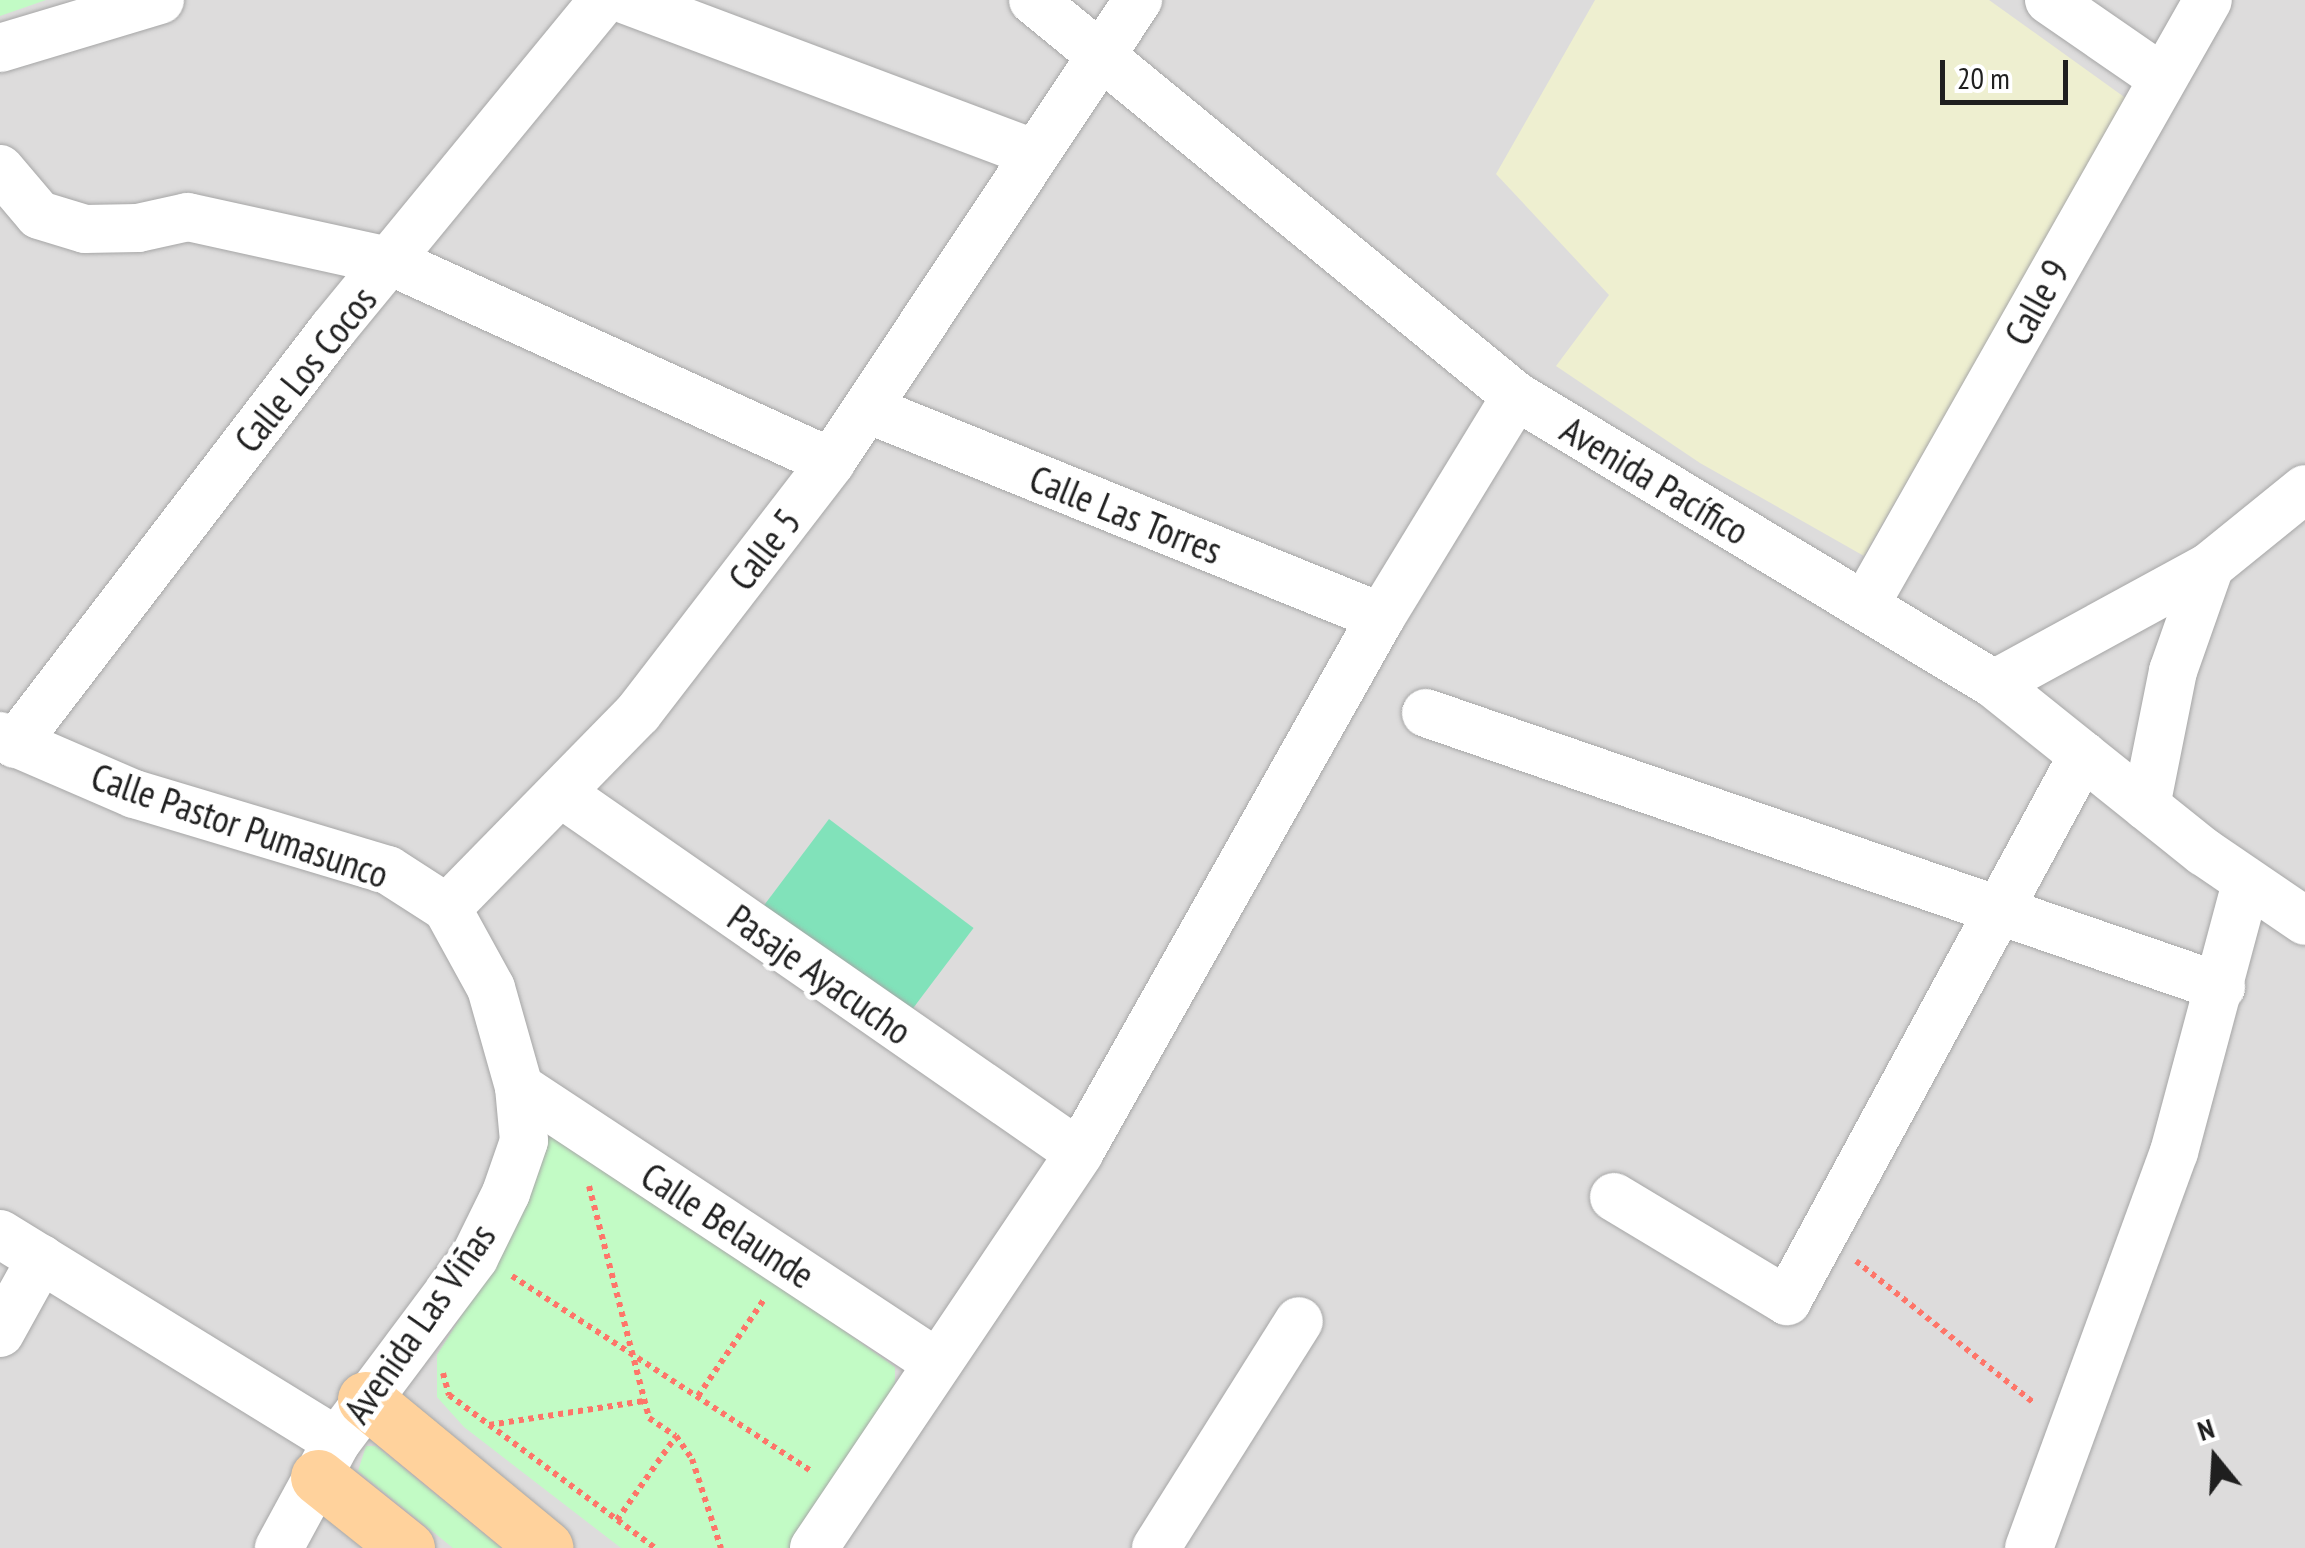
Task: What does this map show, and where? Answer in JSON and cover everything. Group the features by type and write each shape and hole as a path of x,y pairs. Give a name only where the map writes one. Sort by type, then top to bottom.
{"main road":[{"path":"340,1439 407,1548"},
{"path":"340,1439 546,1548"}],"street":[{"path":"0,48 160,0"},
{"name":"Calle Los Cocos","path":"8,740 333,329 392,262 603,0"},
{"path":"626,0 1032,152"},
{"name":"Avenida Pacífico","path":"1033,0 1103,53 1516,396 1994,684 2146,806 2305,921"},
{"name":"Calle 5","path":"447,908 638,712 831,462 870,410 1032,152 1138,0"},
{"path":"2049,0 2162,78"},
{"name":"Calle 9","path":"1866,606 2208,0"},
{"path":"0,168 39,215 85,228 138,228 188,216 392,262 831,462"},
{"path":"814,1548 1079,1154 1381,617 1516,396"},
{"name":"Calle Las Torres","path":"870,410 1381,617"},
{"path":"1994,684 2210,566 2305,490"},
{"path":"2146,806 2173,671 2210,566"},
{"path":"1426,713 2222,987"},
{"name":"Calle Pastor Pumasunco","path":"8,740 134,794 388,870 447,908 491,988 519,1087"},
{"path":"1614,1197 1787,1302 1826,1237 2083,755"},
{"name":"Pasaje Ayacucho","path":"562,794 1079,1154"},
{"path":"2029,1548 2174,1152 2222,987 2246,882"},
{"name":"Calle Belaunde","path":"519,1087 937,1364"},
{"name":"Avenida Las Viñas","path":"279,1548 340,1439 474,1258 506,1193 524,1141 519,1087"},
{"path":"0,1234 340,1439"},
{"path":"0,1333 40,1259"},
{"path":"1156,1548 1299,1321"}],"path":[{"path":"587,1177 649,1418 676,1436 703,1482 721,1548"},
{"path":"1826,1237 2070,1432"},
{"path":"500,1289 520,1260"},
{"path":"510,1275 820,1477"},
{"path":"753,1282 783,1304"},
{"path":"698,1396 769,1293"},
{"path":"444,1358 449,1395 654,1548"},
{"path":"489,1425 644,1401"},
{"path":"617,1520 676,1436"}],"shaded area":[{"path":"0,0 2305,0 2305,1548 0,1548"}],"green space":[{"path":"0,0 46,0 0,16"},
{"path":"1595,0 1989,0 2127,99 1864,556 1700,463 1556,366 1609,295 1496,174"},
{"path":"829,819 974,928 903,1021 759,912"},
{"path":"566,1133 895,1367 895,1387 795,1548 621,1548 464,1427 437,1397 437,1355 495,1262 547,1137"},
{"path":"366,1446 376,1446 501,1548 453,1548 358,1471"}]}
